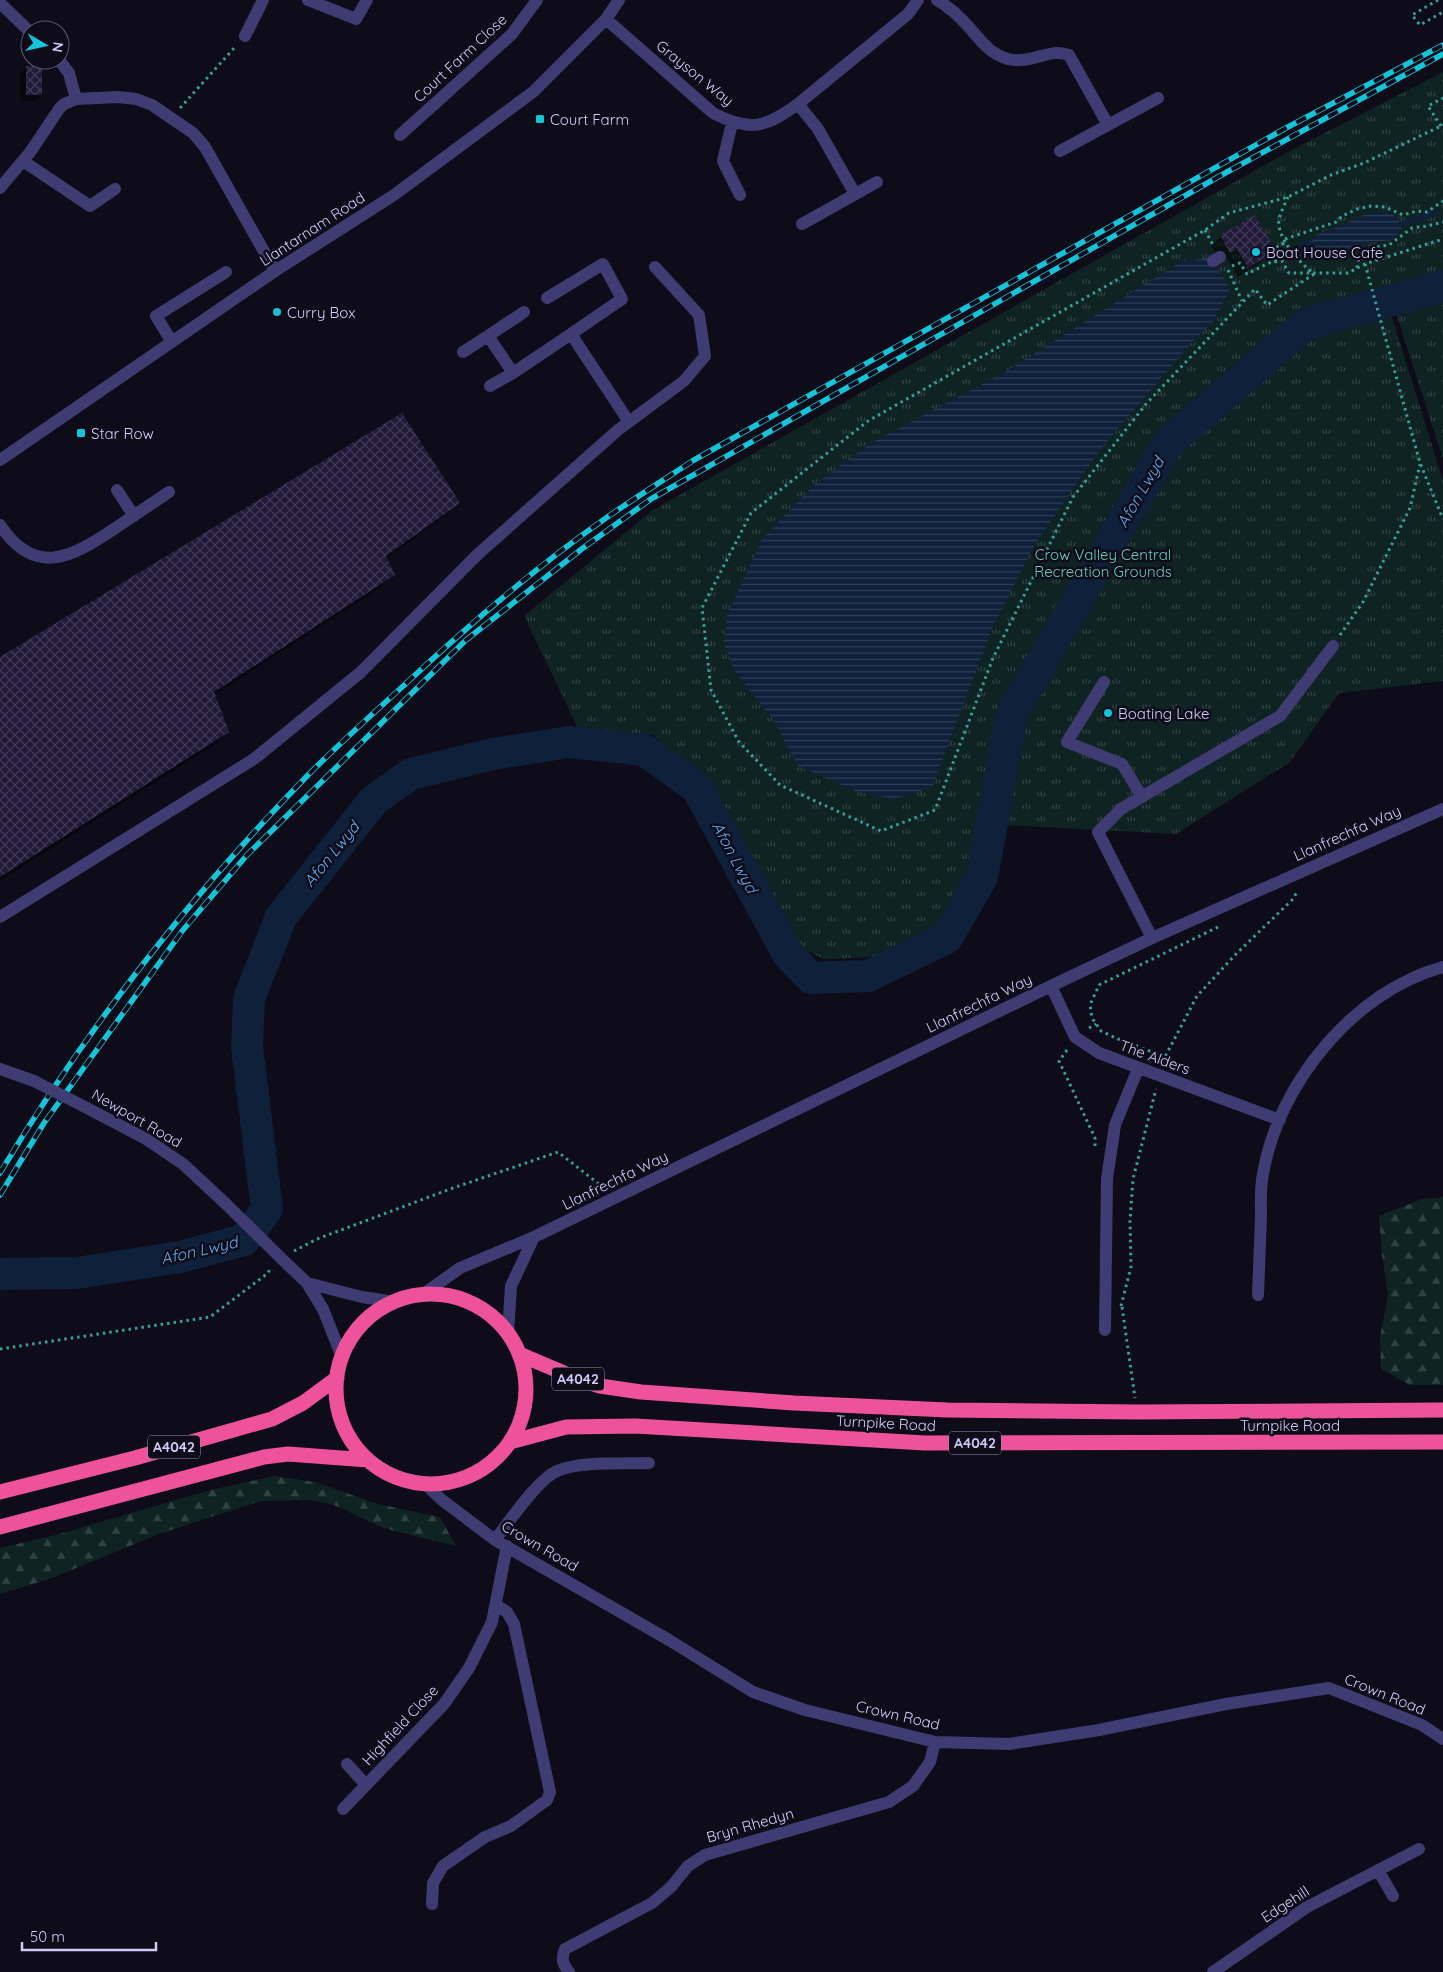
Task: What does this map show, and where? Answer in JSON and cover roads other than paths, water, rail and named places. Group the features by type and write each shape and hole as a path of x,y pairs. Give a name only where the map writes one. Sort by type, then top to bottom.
{"highway":[{"path":"422,1295 442,1295 470,1303 494,1318 508,1332 519,1354 525,1376 526,1399 520,1421 510,1442 494,1461 473,1474 450,1482 425,1484 398,1478 385,1472 368,1460 353,1443 342,1423 337,1400 337,1378 342,1357 350,1339 362,1324 377,1311 394,1302 422,1295"},
{"name":"Turnpike Road","path":"519,1354 578,1379 600,1386 641,1392 794,1403 946,1410 1139,1412 1443,1410"},
{"name":"A4042","path":"0,1492 135,1458 272,1419 303,1403 337,1378"},
{"name":"Turnpike Road","path":"510,1442 566,1427 635,1426 925,1443 1443,1442"},
{"name":"A4042","path":"0,1527 264,1457 288,1454 368,1460"}],"street":[{"path":"245,36 263,0"},
{"path":"308,0 356,19 367,0"},
{"name":"Court Farm Close","path":"400,135 512,34 537,0"},
{"name":"Llantarnam Road","path":"0,460 275,271 394,195 533,92 606,19 620,0"},
{"name":"Grayson Way","path":"606,19 713,113 732,123 749,126 764,124 781,117 908,14 918,0"},
{"path":"937,0 951,9 984,46 1001,57 1028,61 1057,53 1069,55 1108,125"},
{"path":"0,3 20,22"},
{"path":"68,70 76,99"},
{"path":"0,188 23,161 64,104 76,99 118,97 136,99 152,104 171,117 193,133 205,147 275,271"},
{"path":"1060,151 1158,98"},
{"path":"798,104 818,129 855,194"},
{"path":"732,123 723,161 740,195"},
{"path":"23,161 90,206 115,189"},
{"path":"802,224 877,182"},
{"path":"490,386 622,299 604,264 547,298"},
{"path":"0,917 254,759 362,672 478,554 629,422 684,381 705,356 699,315 655,267"},
{"path":"172,342 156,316 226,272"},
{"path":"462,352 524,312"},
{"path":"571,334 629,422"},
{"path":"488,336 512,373"},
{"path":"117,490 134,516"},
{"path":"0,525 6,535 31,553 46,559 62,557 78,552 169,492"},
{"path":"1152,938 1098,832 1121,809 1280,716 1333,646"},
{"path":"1104,682 1067,742 1122,764 1142,797"},
{"name":"Llanfrechfa Way","path":"422,1295 460,1268 534,1237 616,1198 1051,986 1152,938 1443,809"},
{"path":"1258,1295 1262,1176 1269,1147 1293,1089 1319,1052 1370,1002 1424,972 1443,967"},
{"name":"The Alders","path":"1051,986 1075,1037 1099,1053 1280,1120"},
{"path":"1104,1330 1107,1179 1115,1126 1138,1068"},
{"name":"Newport Road","path":"0,1069 34,1081 87,1108 146,1139 183,1164 307,1283 323,1309 342,1357"},
{"path":"508,1332 511,1286 534,1237"},
{"name":"Newport Road","path":"307,1283 362,1297 394,1302"},
{"path":"495,1540 540,1484 556,1471 587,1465 648,1463"},
{"name":"Crown Road","path":"425,1484 442,1500 495,1540 669,1640 753,1692 805,1710 935,1742 1009,1744 1099,1730 1226,1704 1329,1688 1422,1725 1443,1739"},
{"name":"Highfield Close","path":"343,1809 444,1704 469,1668 492,1622 506,1546"},
{"path":"432,1904 433,1883 443,1866 485,1837 511,1826 540,1806 549,1796 550,1792 514,1624 507,1612 496,1605"},
{"name":"Bryn Rhedyn","path":"569,1972 563,1965 562,1959 565,1949 652,1902 671,1887 688,1866 705,1855 889,1802 913,1786 930,1762 935,1742"},
{"name":"Highfield Close","path":"347,1764 366,1785"},
{"name":"Edgehill","path":"1213,1972 1307,1907 1419,1849"},
{"path":"1378,1870 1393,1896"}],"water":[{"path":"1382,211 1390,213 1400,222 1402,229 1392,240 1373,242 1322,258 1312,248 1312,240 1318,233 1335,228 1363,215"},
{"path":"1212,258 1230,289 1213,322 1193,341 1099,451 1035,544 992,629 932,787 894,799 858,792 798,766 772,718 735,672 724,644 727,615 762,539 814,485 871,443 1005,372 1185,259 1187,261"}],"waterway":[{"path":"1401,224 1437,213"},
{"path":"1300,245 1307,243 1312,245"},
{"name":"Afon Lwyd","path":"0,1274 77,1273 180,1257 244,1240 267,1209 247,1047 249,999 281,917 374,800 411,774 493,754 569,742 644,750 697,788 788,954 811,978 868,976 947,938 982,877 1012,713 1169,442 1306,324 1443,286"}],"railway":[{"path":"0,1173 33,1119 104,1015 182,916 265,821 308,775 425,666 474,622 552,558 606,518 694,460 1286,128 1443,45"},
{"path":"0,1195 44,1123 183,930 247,855 466,640 583,548 651,499 1218,177 1443,54"}],"place":[{"name":"Court Farm","path":"540,119"},
{"name":"Boat House Cafe","path":"1256,252"},
{"name":"Curry Box","path":"277,312"},
{"name":"Star Row","path":"81,433"},
{"name":"Boating Lake","path":"1108,713"}],"park label":[{"name":"Crow Valley Central Recreation Grounds","path":"1103,562"}]}
